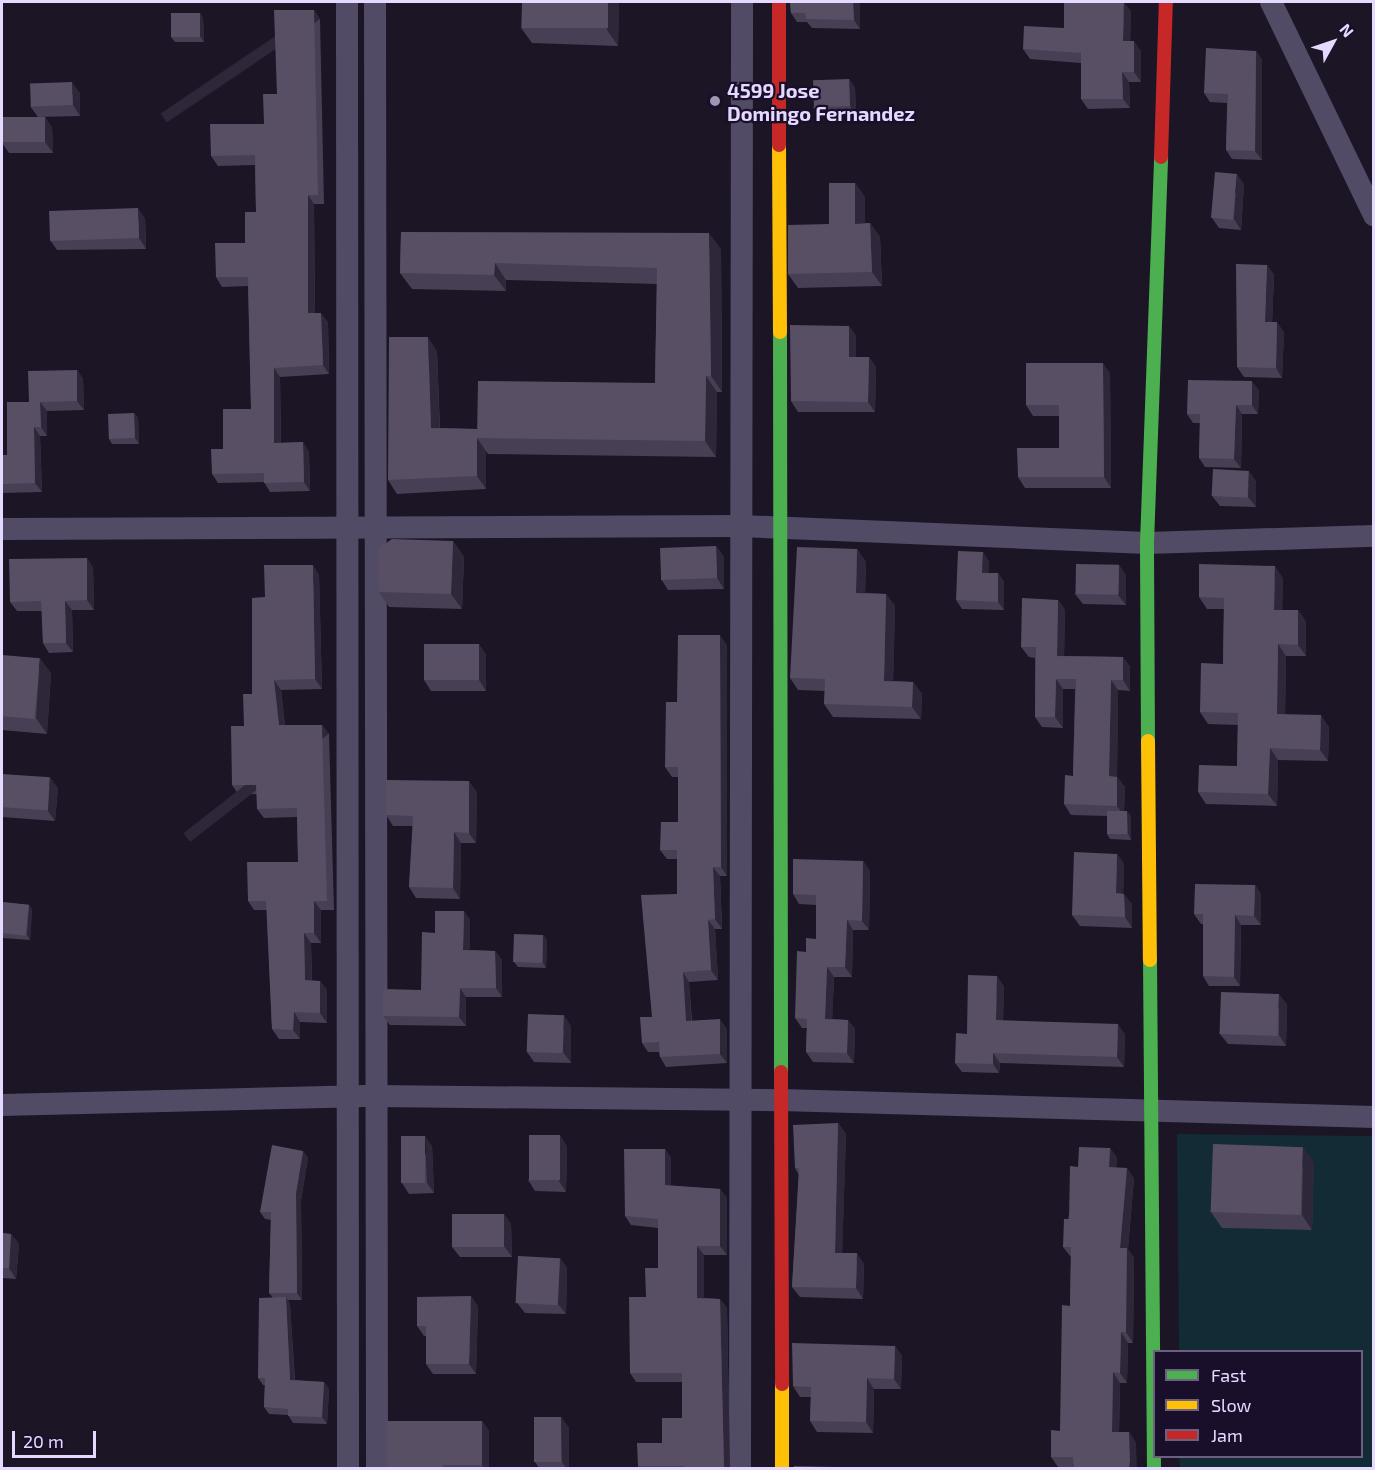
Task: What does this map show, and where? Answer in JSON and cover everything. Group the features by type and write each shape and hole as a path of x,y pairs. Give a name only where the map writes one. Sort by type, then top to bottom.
{"street":[{"path":"347,2 348,1468"},
{"path":"375,2 377,1468"},
{"path":"740,1468 742,2"},
{"path":"779,2 782,1468"},
{"path":"1153,1350 1147,543 1166,2"},
{"path":"1270,2 1374,215"},
{"path":"2,529 347,528 376,530 741,525 780,530 1147,543 1374,536"},
{"path":"2,1105 377,1096 781,1100 1374,1118"}],"shaded area":[{"path":"1177,1134 1373,1136 1373,1468 1180,1468 1179,1458 1363,1458 1363,1350 1179,1350"}],"building":[{"path":"522,2 608,2 608,28 522,28"},
{"path":"790,2 853,2 854,20 806,19 805,13 791,13"},
{"path":"1064,2 1124,2 1123,41 1134,41 1134,72 1122,72 1123,99 1081,99 1081,53 1023,49 1024,26 1064,28"},
{"path":"274,10 314,10 318,195 308,195 308,313 321,313 323,365 274,368 274,443 303,442 304,482 264,483 264,473 212,474 211,449 223,449 223,409 251,409 248,277 216,277 215,243 245,243 245,212 256,212 255,155 211,156 210,124 264,124 263,94 277,94"},
{"path":"171,13 200,13 200,37 171,37"},
{"path":"1206,48 1256,51 1255,151 1226,150 1228,94 1204,93"},
{"path":"849,79 850,106 814,107 813,80"},
{"path":"72,82 73,105 31,106 30,83"},
{"path":"2,117 45,117 45,142 2,142"},
{"path":"1215,172 1237,174 1233,220 1211,218"},
{"path":"829,183 855,183 855,224 870,223 872,272 788,274 788,225 829,224"},
{"path":"138,208 139,238 50,241 49,211"},
{"path":"401,232 709,233 711,376 706,376 705,441 477,438 478,381 655,383 657,268 495,263 494,275 400,273"},
{"path":"1236,264 1267,265 1265,322 1277,322 1276,368 1237,367"},
{"path":"790,325 849,326 849,357 869,357 868,402 791,401"},
{"path":"389,337 428,337 431,428 477,429 477,476 388,480"},
{"path":"1026,363 1103,363 1104,477 1018,477 1017,448 1059,448 1059,405 1026,405"},
{"path":"77,370 77,401 40,402 41,427 34,427 35,483 2,484 2,455 7,455 7,402 29,402 28,371"},
{"path":"1188,380 1252,381 1252,405 1236,405 1234,459 1199,458 1200,414 1187,414"},
{"path":"134,413 135,438 109,439 108,414"},
{"path":"1213,469 1249,471 1248,498 1212,496"},
{"path":"392,539 453,541 451,594 379,592 378,549"},
{"path":"716,546 717,578 661,580 660,548"},
{"path":"797,547 857,549 856,593 886,594 884,681 913,682 912,707 824,704 825,679 790,678"},
{"path":"958,551 983,552 982,573 998,573 998,602 956,600"},
{"path":"87,558 87,600 65,601 66,643 43,643 41,601 10,602 9,559"},
{"path":"1076,564 1119,565 1118,595 1075,594"},
{"path":"1199,564 1275,566 1274,610 1298,610 1298,645 1278,644 1277,714 1321,715 1320,750 1270,748 1268,794 1198,792 1199,765 1237,766 1238,713 1200,712 1201,663 1223,664 1224,598 1199,597"},
{"path":"264,565 313,565 315,679 274,680 279,725 322,725 327,901 314,901 314,933 304,933 305,980 320,981 320,1013 294,1012 293,1030 272,1029 266,901 248,901 247,862 298,862 297,808 257,809 256,785 232,785 231,726 244,726 243,694 252,694 252,598 265,597"},
{"path":"1022,598 1058,600 1057,656 1123,657 1123,680 1111,680 1109,776 1117,777 1117,806 1064,804 1065,775 1073,776 1076,679 1056,679 1055,717 1035,717 1036,647 1021,647"},
{"path":"678,635 720,635 721,867 713,867 715,919 708,920 711,970 683,972 686,1021 720,1019 720,1054 660,1057 659,1042 642,1043 640,1017 652,1017 641,895 677,894 677,850 660,850 661,822 678,822 678,767 665,767 666,702 677,702"},
{"path":"424,644 479,644 479,680 424,680"},
{"path":"2,655 40,658 35,719 2,716"},
{"path":"2,774 50,777 48,810 2,807"},
{"path":"386,780 469,781 469,833 454,832 453,888 409,887 413,816 386,815"},
{"path":"1107,811 1127,811 1127,834 1107,834"},
{"path":"1074,852 1117,854 1116,893 1124,894 1125,917 1072,915"},
{"path":"793,859 863,861 862,921 847,920 845,967 827,967 825,1019 848,1020 847,1053 806,1052 807,1019 795,1018 797,951 806,952 806,938 816,939 816,895 793,894"},
{"path":"1195,884 1255,885 1254,916 1235,915 1234,977 1203,976 1203,914 1194,914"},
{"path":"2,902 29,905 26,936 2,933"},
{"path":"435,911 464,911 463,950 495,951 496,988 460,988 459,1017 383,1016 383,989 421,990 422,932 435,933"},
{"path":"514,934 543,935 542,963 513,962"},
{"path":"968,975 997,976 996,1020 1118,1024 1117,1057 993,1053 993,1064 955,1063 956,1033 967,1034"},
{"path":"1221,992 1279,994 1277,1036 1220,1034"},
{"path":"528,1014 564,1015 563,1053 527,1052"},
{"path":"838,1123 835,1253 857,1253 856,1288 792,1287 799,1168 795,1168 793,1125"},
{"path":"529,1135 560,1135 560,1180 529,1180"},
{"path":"401,1136 425,1136 425,1183 401,1183"},
{"path":"1213,1144 1303,1147 1301,1215 1211,1212"},
{"path":"272,1145 303,1151 296,1193 297,1293 269,1293 271,1212 260,1212"},
{"path":"1079,1147 1110,1148 1109,1167 1127,1168 1120,1248 1127,1248 1126,1332 1121,1332 1120,1373 1113,1372 1112,1432 1129,1432 1129,1468 1074,1468 1073,1457 1051,1457 1051,1430 1060,1431 1062,1305 1070,1306 1071,1247 1063,1247 1064,1219 1069,1219 1070,1166 1078,1167"},
{"path":"624,1149 665,1149 665,1185 720,1189 720,1246 697,1246 697,1298 720,1299 724,1468 638,1466 637,1443 662,1443 662,1418 682,1418 682,1373 630,1373 629,1297 646,1297 645,1268 658,1268 658,1219 625,1216"},
{"path":"452,1214 504,1214 504,1247 452,1247"},
{"path":"2,1233 11,1234 9,1268 2,1268"},
{"path":"518,1256 560,1258 557,1305 516,1303"},
{"path":"471,1296 469,1364 426,1364 426,1326 417,1326 417,1297"},
{"path":"286,1297 290,1380 324,1382 322,1417 288,1416 288,1409 264,1407 265,1378 258,1378 259,1298"},
{"path":"792,1343 895,1346 894,1379 867,1378 866,1422 810,1421 811,1387 793,1386"},
{"path":"534,1417 561,1417 561,1462 534,1462"},
{"path":"386,1421 482,1421 482,1465 387,1468"},
{"path":"794,1466 879,1468 794,1468"}],"traffic: fast":[{"path":"1148,741 1147,543 1161,157"},
{"path":"780,332 781,1072"},
{"path":"1150,960 1153,1350"},
{"path":"1154,1458 1154,1468"}],"traffic: slow":[{"path":"779,145 780,332"},
{"path":"1148,741 1150,960"},
{"path":"782,1384 782,1468"}],"traffic: jam":[{"path":"779,2 779,145"},
{"path":"1161,157 1166,2"},
{"path":"781,1072 782,1384"}],"place":[{"name":"4599 Jose Domingo Fernandez","path":"715,101"}]}
